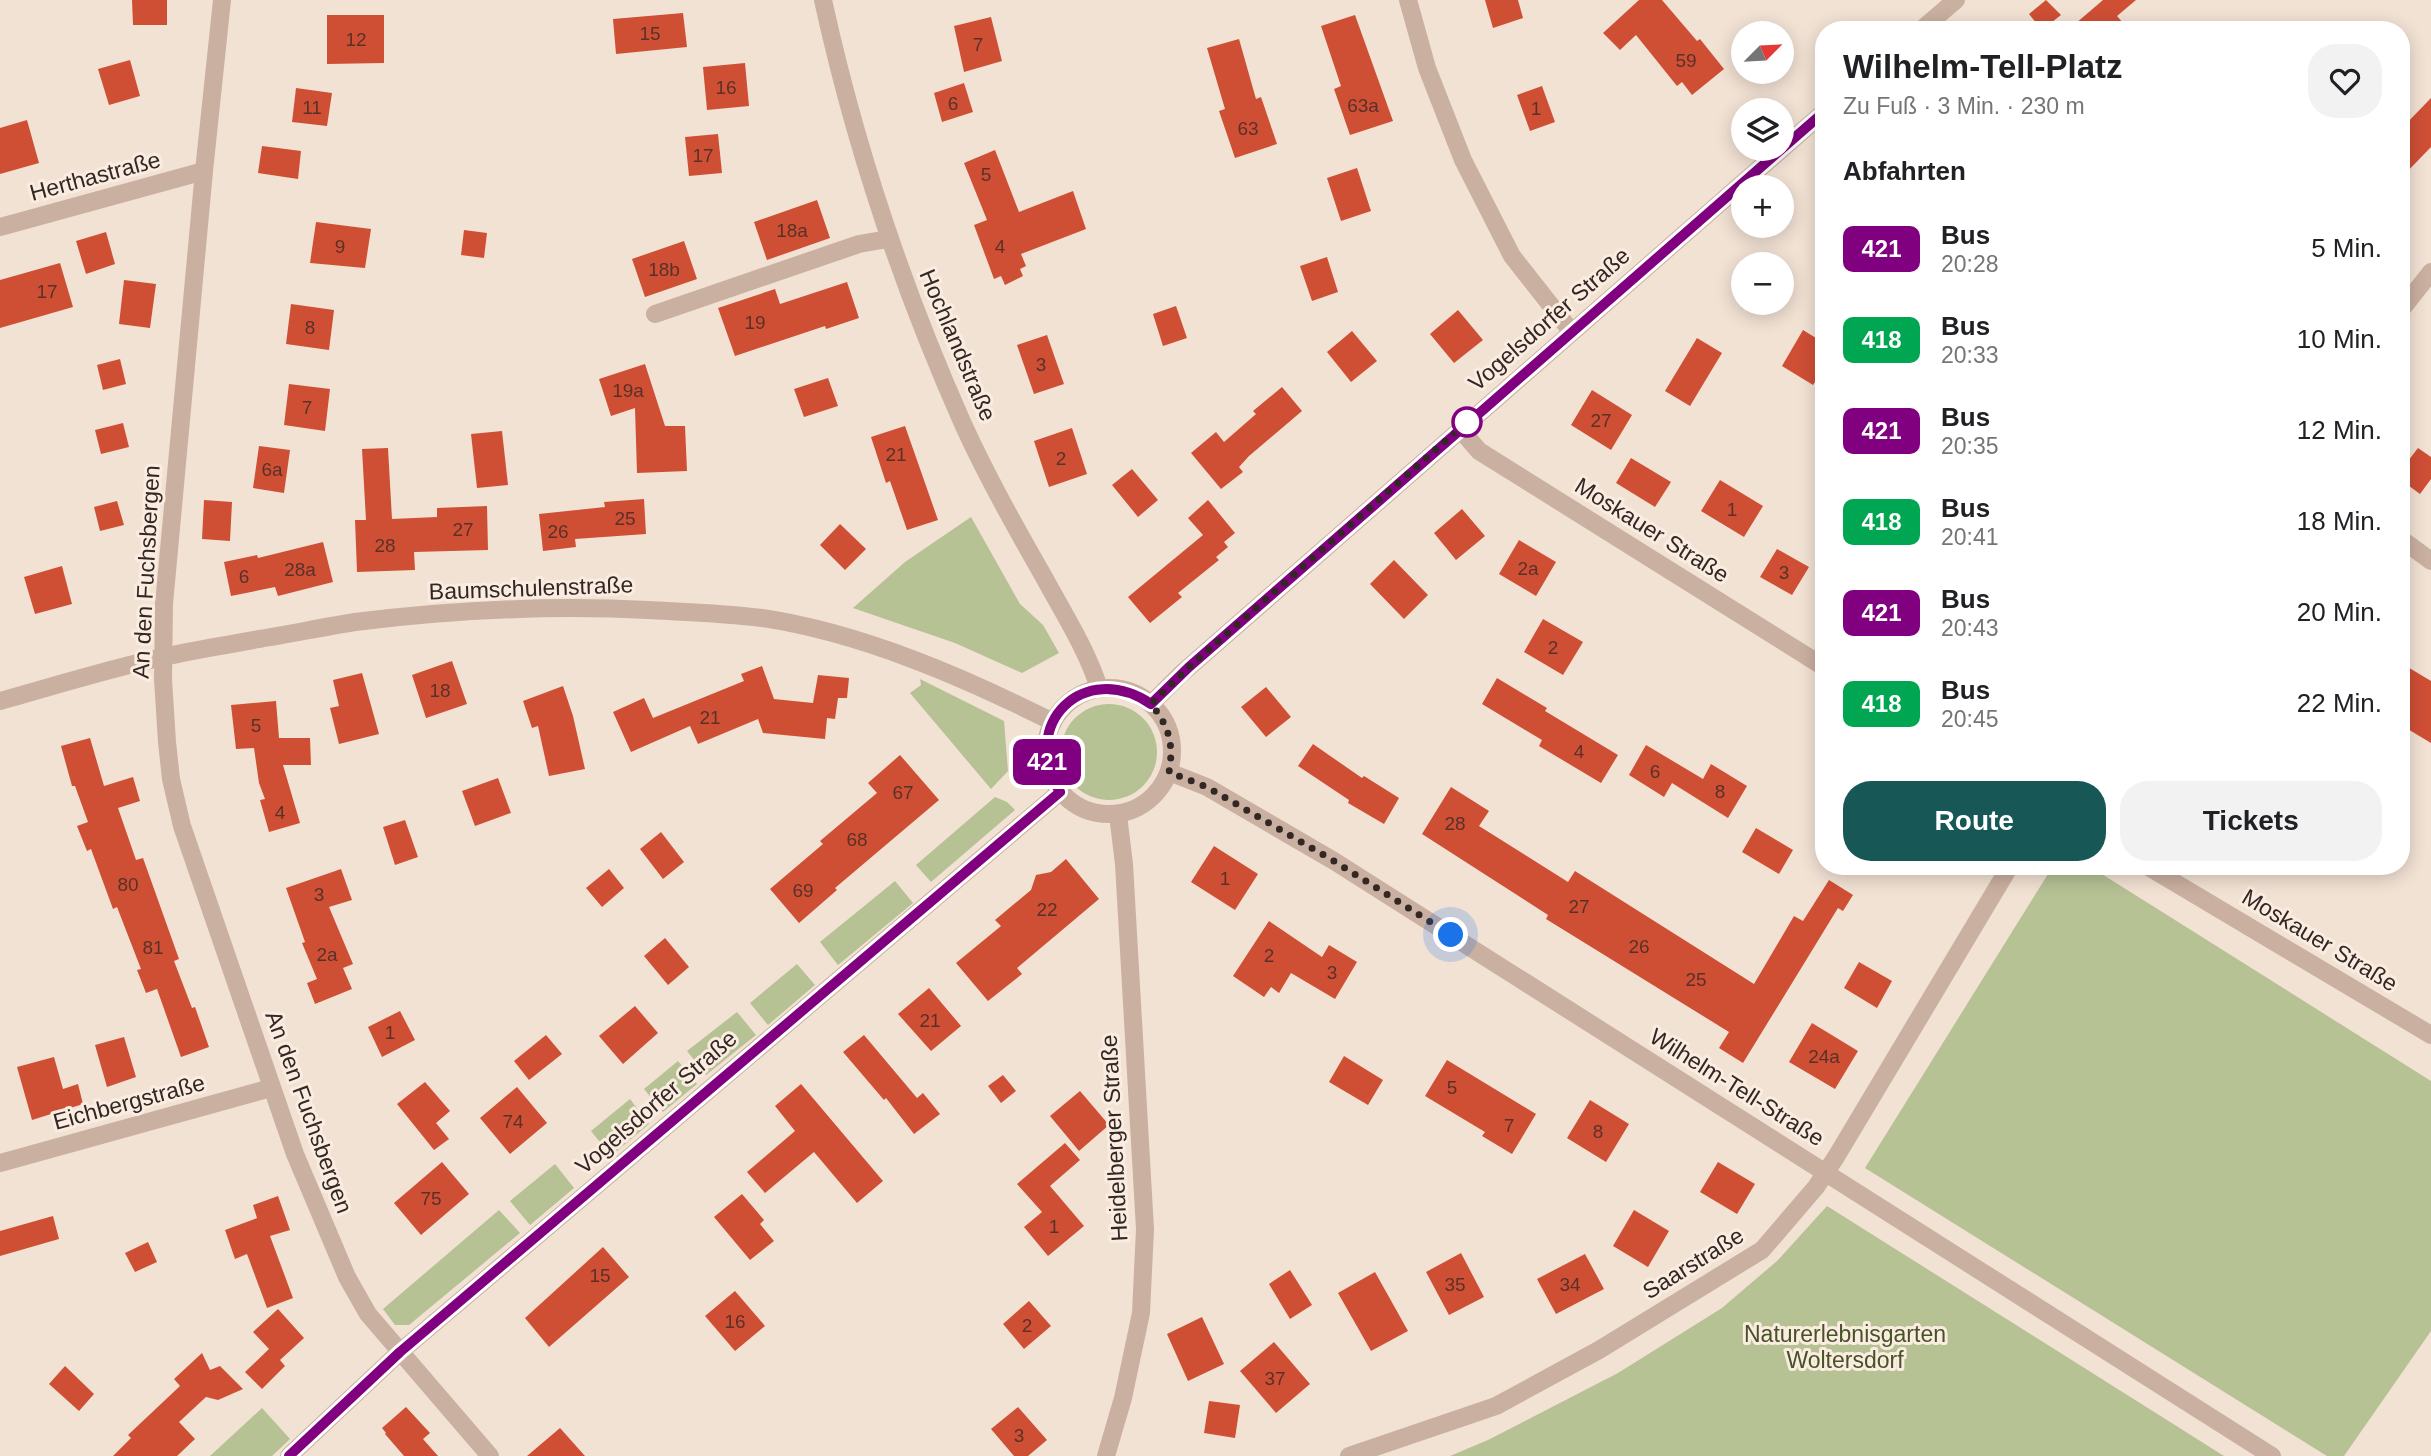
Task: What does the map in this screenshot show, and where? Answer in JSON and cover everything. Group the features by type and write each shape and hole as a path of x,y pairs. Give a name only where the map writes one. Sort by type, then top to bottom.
{"street":[{"name":"An den Fuchsbergen","path":"222,0 164,604 163,679 171,779 182,826 271,1088 299,1165 347,1277 368,1314 490,1456"},
{"name":"Hochlandstraße","path":"823,0 842,83 888,239 963,424 1084,652 1099,688"},
{"path":"1408,0 1427,68 1463,160 1512,256 1572,331"},
{"path":"1932,21 1956,0"},
{"name":"Vogelsdorfer Straße","path":"1151,704 1189,667 1815,120"},
{"name":"Herthastraße","path":"0,227 204,172"},
{"path":"654,314 859,244 888,239"},
{"path":"2410,299 2431,272"},
{"name":"Moskauer Straße","path":"1460,429 1487,456 1815,661"},
{"path":"2410,546 2431,561"},
{"name":"Baumschulenstraße","path":"0,701 163,657 354,623 520,608 598,608 763,618 875,646 917,661 1053,722"},
{"path":"1099,688 1118,688 1136,693 1151,704 1163,718 1171,735 1173,754 1169,772 1161,788 1149,801 1134,810 1118,814 1102,815 1086,811 1072,803 1060,792 1051,776 1046,758 1046,740 1053,722 1064,706 1080,695 1099,688"},
{"name":"Wilhelm-Tell-Straße","path":"1169,772 1207,787 1334,861 2272,1456"},
{"name":"Vogelsdorfer Straße","path":"289,1456 400,1352 1060,792"},
{"name":"Heidelberger Straße","path":"1106,1456 1123,1398 1141,1313 1145,1229 1124,864 1118,814"},
{"name":"Saarstraße","path":"1349,1456 1496,1406 1599,1350 1762,1250 1825,1172 2005,875"},
{"name":"Moskauer Straße","path":"2162,875 2431,1035"},
{"name":"Eichbergstraße","path":"0,1163 271,1088"}],"green space":[{"path":"971,517 1020,604 1043,625 1059,653 1022,673 955,643 853,608 905,562"},
{"path":"920,679 1004,721 1008,771 991,789 910,693 921,685"},
{"path":"1109,704 1127,708 1143,718 1153,734 1157,752 1153,770 1143,786 1127,796 1109,800 1091,796 1075,786 1065,770 1061,752 1065,734 1075,718 1091,708"},
{"path":"995,797 1007,802 1015,810 931,882 916,865"},
{"path":"2047,875 2103,875 2431,1081 2431,1331 2344,1456 2327,1456 1865,1168"},
{"path":"895,881 913,903 838,965 820,942"},
{"path":"797,964 815,985 768,1025 750,1003"},
{"path":"737,1012 756,1035 706,1075 687,1051"},
{"path":"678,1061 697,1084 663,1112 644,1089"},
{"path":"630,1099 649,1124 611,1156 591,1131"},
{"path":"555,1164 574,1188 530,1225 510,1201"},
{"name":"Naturerlebnisgarten Woltersdorf","path":"1827,1206 2224,1456 1450,1456 1488,1440 1618,1373 1722,1308 1777,1261"},
{"path":"499,1210 520,1233 409,1325 395,1325 383,1309"},
{"path":"262,1408 290,1439 272,1456 210,1456"}],"building":[{"path":"132,0 167,0 167,25 133,25"},
{"path":"1485,0 1518,0 1523,18 1493,28"},
{"path":"1639,0 1662,0 1697,41 1700,39 1724,69 1692,95 1682,82 1677,86 1636,35 1620,50 1603,33"},
{"path":"2046,0 2061,15 2053,21 2035,21 2029,14"},
{"path":"2103,0 2136,0 2117,16 2121,21 2078,21"},
{"path":"683,13 687,47 616,54 613,19"},
{"path":"327,15 384,15 384,63 327,64"},
{"path":"1355,15 1393,121 1350,135 1334,89 1341,86 1321,26"},
{"path":"991,17 1002,61 964,72 954,26"},
{"path":"1239,39 1256,99 1261,97 1277,144 1235,158 1219,111 1225,109 1207,48"},
{"path":"130,60 140,96 109,105 98,69"},
{"path":"745,63 749,106 707,110 703,67"},
{"path":"964,83 973,112 942,122 934,93"},
{"path":"1542,86 1555,122 1530,131 1517,95"},
{"path":"296,88 332,93 327,126 292,122"},
{"path":"2431,98 2431,147 2410,169 2410,120"},
{"path":"27,120 39,163 0,174 0,128"},
{"path":"718,134 722,173 689,176 685,137"},
{"path":"262,146 301,151 298,179 258,173"},
{"path":"995,150 1019,212 1073,191 1086,229 1021,254 1026,266 1020,269 1023,276 1005,285 1001,276 994,279 974,225 987,220 964,163"},
{"path":"1357,168 1371,211 1341,221 1327,178"},
{"path":"817,200 830,238 767,260 754,222"},
{"path":"316,222 371,229 365,268 310,263"},
{"path":"464,230 487,233 484,258 461,255"},
{"path":"106,232 115,264 86,274 76,241"},
{"path":"684,241 697,279 645,297 632,259"},
{"path":"1327,257 1338,292 1312,301 1300,266"},
{"path":"60,263 73,307 0,328 0,280"},
{"path":"124,280 156,284 150,328 119,324"},
{"path":"847,282 859,318 826,329 825,326 735,356 718,308 775,289 780,304"},
{"path":"291,304 334,310 329,350 286,344"},
{"path":"1176,306 1187,338 1163,346 1153,314"},
{"path":"1458,310 1483,340 1454,363 1430,334"},
{"path":"1803,330 1815,337 1813,385 1782,366"},
{"path":"1352,331 1377,361 1351,382 1327,352"},
{"path":"1047,335 1064,384 1034,394 1017,345"},
{"path":"1697,338 1722,353 1690,406 1665,391"},
{"path":"120,359 126,384 103,390 97,365"},
{"path":"645,364 665,426 685,426 687,471 637,473 635,408 611,416 599,379"},
{"path":"828,378 838,406 804,417 794,389"},
{"path":"289,384 330,389 325,431 284,425"},
{"path":"1282,387 1302,411 1249,456 1239,467 1243,472 1221,489 1191,453 1216,432 1224,442 1256,414 1253,411"},
{"path":"1592,390 1632,415 1611,450 1571,425"},
{"path":"123,423 129,447 101,454 95,430"},
{"path":"905,426 938,520 907,530 890,481 886,483 871,437"},
{"path":"1072,428 1087,474 1049,487 1034,441"},
{"path":"502,431 508,485 477,488 471,434"},
{"path":"259,446 290,450 284,493 253,488"},
{"path":"388,448 392,519 437,517 437,508 487,506 488,550 414,552 415,570 357,572 355,520 366,520 362,449"},
{"path":"2418,448 2431,457 2431,479 2420,494 2410,487 2410,458"},
{"path":"1631,458 1671,482 1655,507 1616,483"},
{"path":"1132,469 1158,500 1138,517 1112,485"},
{"path":"1720,480 1763,506 1744,537 1701,511"},
{"path":"644,499 646,534 575,539 576,547 543,551 539,514 605,507 604,502"},
{"path":"204,500 232,502 230,541 202,539"},
{"path":"1208,500 1235,533 1224,542 1228,547 1216,557 1219,560 1178,593 1182,597 1150,623 1128,597 1203,535 1188,518"},
{"path":"117,501 124,525 100,531 94,507"},
{"path":"1462,509 1485,536 1456,560 1434,533"},
{"path":"840,524 866,549 845,570 820,545"},
{"path":"1519,540 1556,562 1536,596 1499,574"},
{"path":"323,542 333,582 278,596 275,587 231,596 224,562 257,555 258,558"},
{"path":"1777,549 1809,567 1792,595 1760,577"},
{"path":"1394,560 1428,595 1404,619 1370,584"},
{"path":"62,566 72,604 35,614 24,577"},
{"path":"1543,619 1583,642 1563,675 1524,652"},
{"path":"452,661 467,704 426,718 412,675"},
{"path":"762,666 774,699 813,703 818,675 849,678 847,698 838,698 835,719 827,718 825,739 763,733 758,719 698,744 690,726 631,752 613,712 644,698 653,718 744,681 741,674"},
{"path":"2410,668 2431,681 2431,743 2410,730"},
{"path":"362,673 379,734 339,744 330,708 339,706 333,680"},
{"path":"1497,678 1618,755 1601,783 1539,746 1542,740 1482,704"},
{"path":"563,686 585,769 549,776 538,726 532,728 523,701"},
{"path":"1266,687 1291,717 1266,737 1241,707"},
{"path":"276,701 279,738 310,738 311,765 283,765 300,823 269,832 260,800 265,799 259,783 254,748 236,749 231,705"},
{"path":"90,738 104,786 133,777 140,801 118,808 136,860 143,858 179,959 174,961 192,1008 195,1007 209,1047 181,1057 157,989 146,993 137,970 141,969 117,907 113,909 91,849 87,851 77,826 88,822 75,786 72,786 61,746"},
{"path":"1313,744 1362,778 1364,776 1399,798 1384,824 1348,803 1349,800 1298,766"},
{"path":"1646,745 1703,779 1711,764 1747,786 1728,818 1672,783 1664,797 1629,775"},
{"path":"900,755 939,800 835,888 837,890 799,923 770,889 823,844 820,841 877,793 868,783"},
{"path":"498,778 511,813 475,826 462,791"},
{"path":"1451,787 1489,811 1479,826 1568,882 1575,871 1754,984 1794,916 1803,921 1829,880 1853,895 1843,911 1838,908 1743,1063 1719,1048 1729,1032 1546,919 1548,915 1422,834"},
{"path":"405,820 418,857 395,865 383,827"},
{"path":"1756,828 1793,850 1779,874 1742,852"},
{"path":"661,832 684,862 663,879 640,849"},
{"path":"1214,846 1258,874 1235,910 1191,882"},
{"path":"1066,859 1099,899 1017,968 1022,974 988,1001 956,963 1001,926 995,920 1031,890 1036,875 1051,872"},
{"path":"341,869 352,900 329,907 353,964 343,968 352,989 315,1004 307,983 317,979 302,943 305,942 286,888"},
{"path":"609,869 624,888 602,907 586,888"},
{"path":"1269,921 1322,957 1329,945 1357,962 1335,999 1291,973 1279,993 1271,987 1264,997 1233,976"},
{"path":"665,938 689,967 668,985 644,956"},
{"path":"1859,962 1892,981 1877,1008 1844,988"},
{"path":"929,988 961,1026 931,1051 898,1014"},
{"path":"635,1006 658,1033 623,1064 599,1036"},
{"path":"400,1011 415,1040 382,1057 368,1027"},
{"path":"1812,1023 1858,1051 1835,1089 1789,1062"},
{"path":"546,1035 562,1054 529,1080 514,1061"},
{"path":"864,1035 917,1098 923,1093 940,1114 914,1134 886,1098 884,1100 843,1052"},
{"path":"124,1037 136,1077 107,1087 95,1045"},
{"path":"1344,1056 1383,1080 1368,1105 1329,1082"},
{"path":"54,1057 63,1089 78,1084 83,1104 32,1120 17,1067"},
{"path":"1447,1060 1536,1114 1512,1154 1482,1136 1485,1132 1425,1096"},
{"path":"1003,1075 1016,1091 1001,1103 988,1086"},
{"path":"425,1082 450,1111 436,1123 449,1139 434,1150 397,1104"},
{"path":"801,1084 883,1181 857,1203 814,1152 765,1193 747,1172 795,1131 775,1106"},
{"path":"517,1087 547,1123 510,1154 480,1118"},
{"path":"1080,1091 1109,1125 1079,1151 1050,1116"},
{"path":"1590,1100 1629,1124 1606,1162 1567,1138"},
{"path":"1065,1143 1080,1160 1050,1186 1084,1226 1048,1256 1024,1227 1042,1212 1017,1184"},
{"path":"442,1162 469,1194 421,1235 394,1203"},
{"path":"1718,1162 1755,1184 1737,1214 1700,1192"},
{"path":"742,1194 764,1220 760,1224 774,1241 750,1260 714,1217"},
{"path":"278,1196 290,1230 270,1236 293,1298 267,1308 247,1254 235,1259 225,1230 257,1218 253,1205"},
{"path":"1634,1210 1669,1231 1648,1267 1613,1246"},
{"path":"53,1216 59,1239 0,1256 0,1231"},
{"path":"148,1242 157,1262 135,1272 125,1253"},
{"path":"603,1247 629,1277 549,1347 525,1318"},
{"path":"1461,1253 1484,1297 1449,1315 1426,1272"},
{"path":"1585,1254 1604,1289 1556,1314 1537,1279"},
{"path":"1290,1270 1312,1305 1290,1319 1269,1284"},
{"path":"1375,1272 1408,1331 1371,1351 1338,1293"},
{"path":"735,1291 765,1326 735,1351 705,1316"},
{"path":"1029,1301 1051,1326 1024,1349 1003,1324"},
{"path":"278,1309 304,1338 280,1360 285,1366 262,1389 245,1372 269,1349 253,1332"},
{"path":"1202,1317 1224,1364 1188,1381 1167,1334"},
{"path":"1274,1342 1310,1384 1276,1413 1240,1371"},
{"path":"202,1353 210,1370 220,1366 243,1389 218,1400 206,1397 179,1422 195,1439 177,1456 113,1456 131,1438 128,1435 180,1386 174,1379"},
{"path":"65,1366 94,1394 79,1411 49,1384"},
{"path":"1209,1401 1240,1405 1235,1438 1204,1433"},
{"path":"406,1407 430,1433 423,1439 438,1456 404,1456 385,1434 382,1428"},
{"path":"1018,1407 1047,1440 1028,1456 1014,1456 991,1429"},
{"path":"560,1428 585,1456 527,1456"}],"bus line":[{"name":"421","path":"289,1456 400,1352 1060,792 1051,776 1046,758 1046,740 1053,722 1064,706 1080,695 1099,688 1118,688 1136,693 1151,704 1189,667 1467,422 1815,120"}],"route":[{"path":"1451,935 1334,861 1207,787 1169,772 1173,754 1171,735 1163,718 1151,704 1189,667 1467,422"}]}
